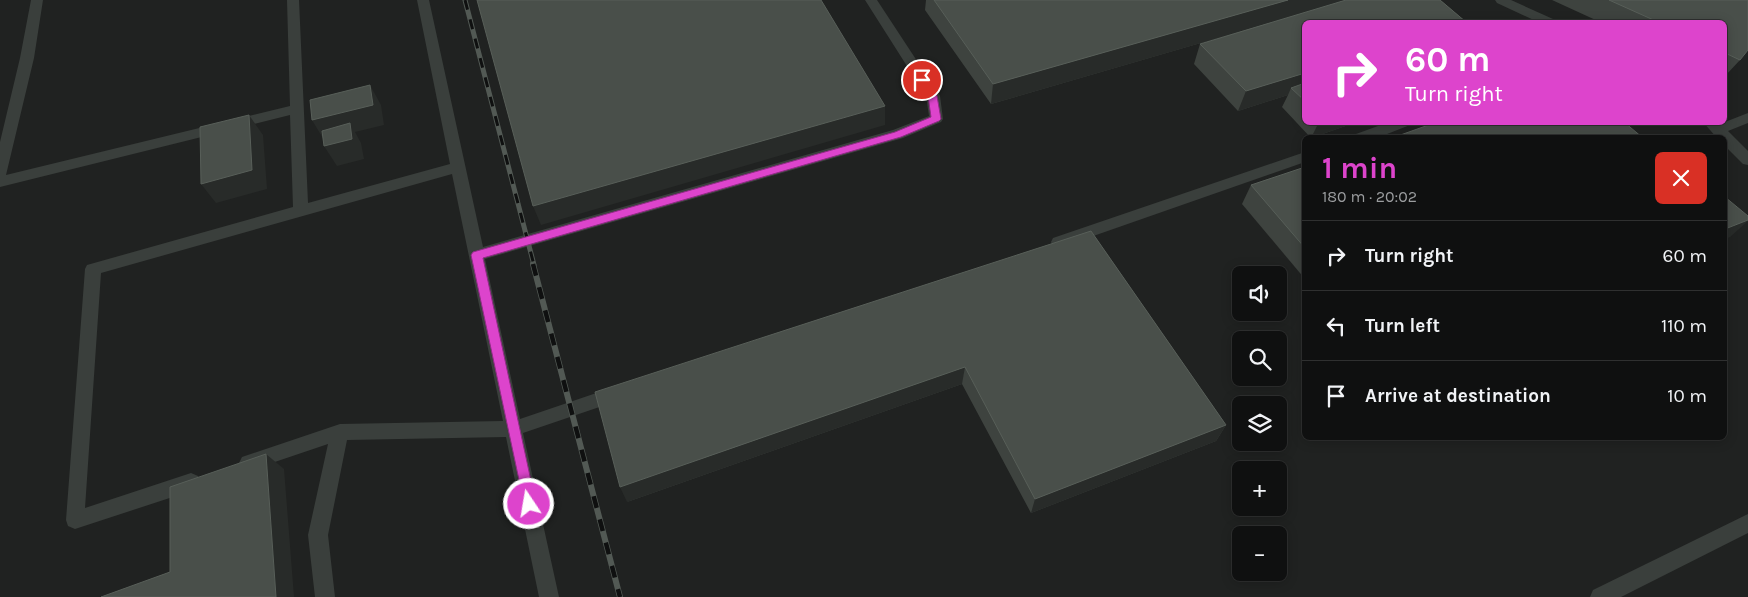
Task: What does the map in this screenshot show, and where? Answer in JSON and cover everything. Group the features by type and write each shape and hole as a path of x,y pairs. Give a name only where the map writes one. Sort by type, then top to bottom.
{"lane":[{"path":"0,173 27,58 37,0"},
{"path":"293,0 301,211"},
{"path":"423,0 549,597"},
{"path":"477,255 898,134 936,119 933,96 871,0"},
{"path":"1501,0 1544,20"},
{"path":"0,182 297,109"},
{"path":"1727,123 1748,118"},
{"path":"1370,135 1397,125"},
{"path":"1714,126 1723,135"},
{"path":"1727,139 1748,160"},
{"path":"1041,248 1302,158"},
{"path":"208,476 75,520 93,269 458,167"},
{"path":"236,467 340,432 514,429 627,390"},
{"path":"325,597 318,535 340,432"},
{"path":"1600,597 1748,523"}],"shaded area":[{"path":"0,0 1748,0 1748,597 0,597"}],"building":[{"path":"477,0 821,0 885,106 533,206"},
{"path":"934,0 1288,0 993,84"},
{"path":"1346,0 1440,0 1464,20 1302,20 1302,74 1246,91 1200,44"},
{"path":"1609,0 1748,0 1748,50 1740,60 1727,54 1727,20 1654,20"},
{"path":"1302,84 1302,98 1291,88"},
{"path":"370,85 373,105 312,120 310,100"},
{"path":"249,115 252,170 201,184 200,127"},
{"path":"350,123 352,139 324,146 322,131"},
{"path":"1429,125 1628,125 1639,135 1400,135"},
{"path":"1302,168 1302,244 1251,185"},
{"path":"1727,199 1748,216 1748,220 1727,228"},
{"path":"1091,231 1226,425 1035,499 965,367 620,487 595,392"},
{"path":"266,454 276,597 101,597 170,572 170,487"}],"railway":[{"path":"465,0 534,265"},
{"path":"533,264 620,597"}],"route":[{"path":"529,504 477,255 898,134 936,119 933,96 922,80"}]}
